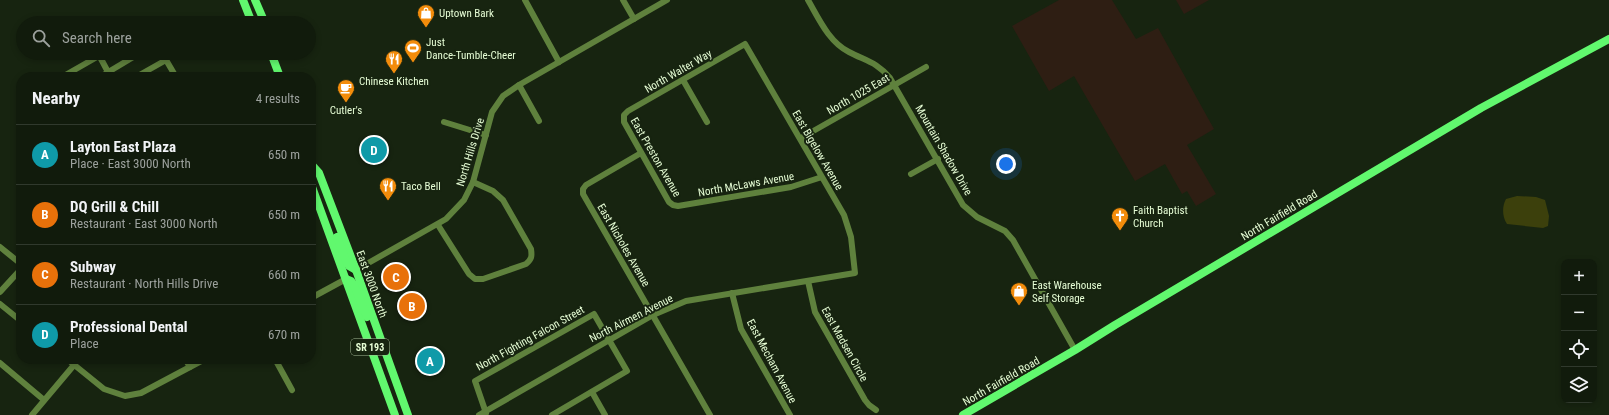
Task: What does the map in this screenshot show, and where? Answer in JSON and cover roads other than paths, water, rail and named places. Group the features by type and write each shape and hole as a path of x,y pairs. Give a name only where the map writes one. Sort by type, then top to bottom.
{"main road":[{"path":"243,0 249,16"},
{"path":"256,0 262,16"},
{"name":"North Fairfield Road","path":"963,415 1076,350 1115,325 1480,108 1609,39"},
{"path":"274,60 278,72"},
{"name":"East 3000 North","path":"316,170 319,173 356,270 408,415"},
{"path":"316,180 347,264 356,270"},
{"name":"East 3000 North","path":"316,198 396,415"},
{"path":"346,279 351,281 354,285 386,368 397,387"}],"street":[{"path":"525,0 559,62"},
{"path":"623,0 634,19"},
{"name":"North Hills Drive","path":"356,270 438,224 459,206 473,182 492,112 503,96 519,85 667,0"},
{"name":"Mountain Shadow Drive","path":"808,0 832,39 849,52 873,62 880,67 894,84 963,204 969,211 1005,231 1013,240 1076,350"},
{"name":"North Walter Way","path":"622,118 628,111 745,44"},
{"name":"East Bigelow Avenue","path":"745,44 801,138 844,215 849,229 855,273"},
{"path":"70,72 90,60"},
{"path":"102,60 108,72 128,60"},
{"path":"145,72 166,60 173,72"},
{"name":"North 1025 East","path":"801,138 926,67"},
{"path":"684,80 707,122"},
{"path":"519,85 539,121"},
{"name":"East Preston Avenue","path":"622,118 669,202 673,205"},
{"path":"444,122 486,135"},
{"name":"East Nicholes Avenue","path":"641,153 586,185 583,189 583,194 710,415"},
{"path":"911,174 938,159"},
{"name":"North McLaws Avenue","path":"673,205 685,205 791,187 822,177"},
{"path":"438,224 469,274 475,279 483,279 526,264 532,256 531,249 503,200 493,191 473,182"},
{"path":"0,247 16,260"},
{"name":"North Airmen Avenue","path":"479,415 486,413 608,340 653,315 686,301 855,273"},
{"path":"0,292 16,274"},
{"path":"316,295 346,279"},
{"name":"East Madsen Circle","path":"808,281 811,299 820,322 865,400 876,410"},
{"name":"East Mecham Avenue","path":"732,293 741,329 790,415"},
{"path":"0,304 16,317"},
{"name":"North Fighting Falcon Street","path":"486,413 475,381 594,314 608,340"},
{"path":"552,415 627,371 608,340"},
{"path":"0,363 44,400"},
{"path":"32,415 74,364 104,389 125,396 141,394 197,364"},
{"path":"188,364 190,368"},
{"path":"278,364 292,390"},
{"path":"592,392 605,415"}],"place":[{"name":"Uptown Bark","path":"426,28"},
{"name":"Just Dance-Tumble-Cheer","path":"413,63"},
{"name":"Chinese Kitchen","path":"394,74"},
{"name":"Cutler's","path":"346,103"},
{"name":"Professional Dental","path":"374,150"},
{"name":"Taco Bell","path":"388,201"},
{"name":"Faith Baptist Church","path":"1120,231"},
{"name":"Subway","path":"396,277"},
{"name":"DQ Grill & Chill","path":"412,306"},
{"name":"East Warehouse Self Storage","path":"1019,306"},
{"name":"Layton East Plaza","path":"430,361"}]}
